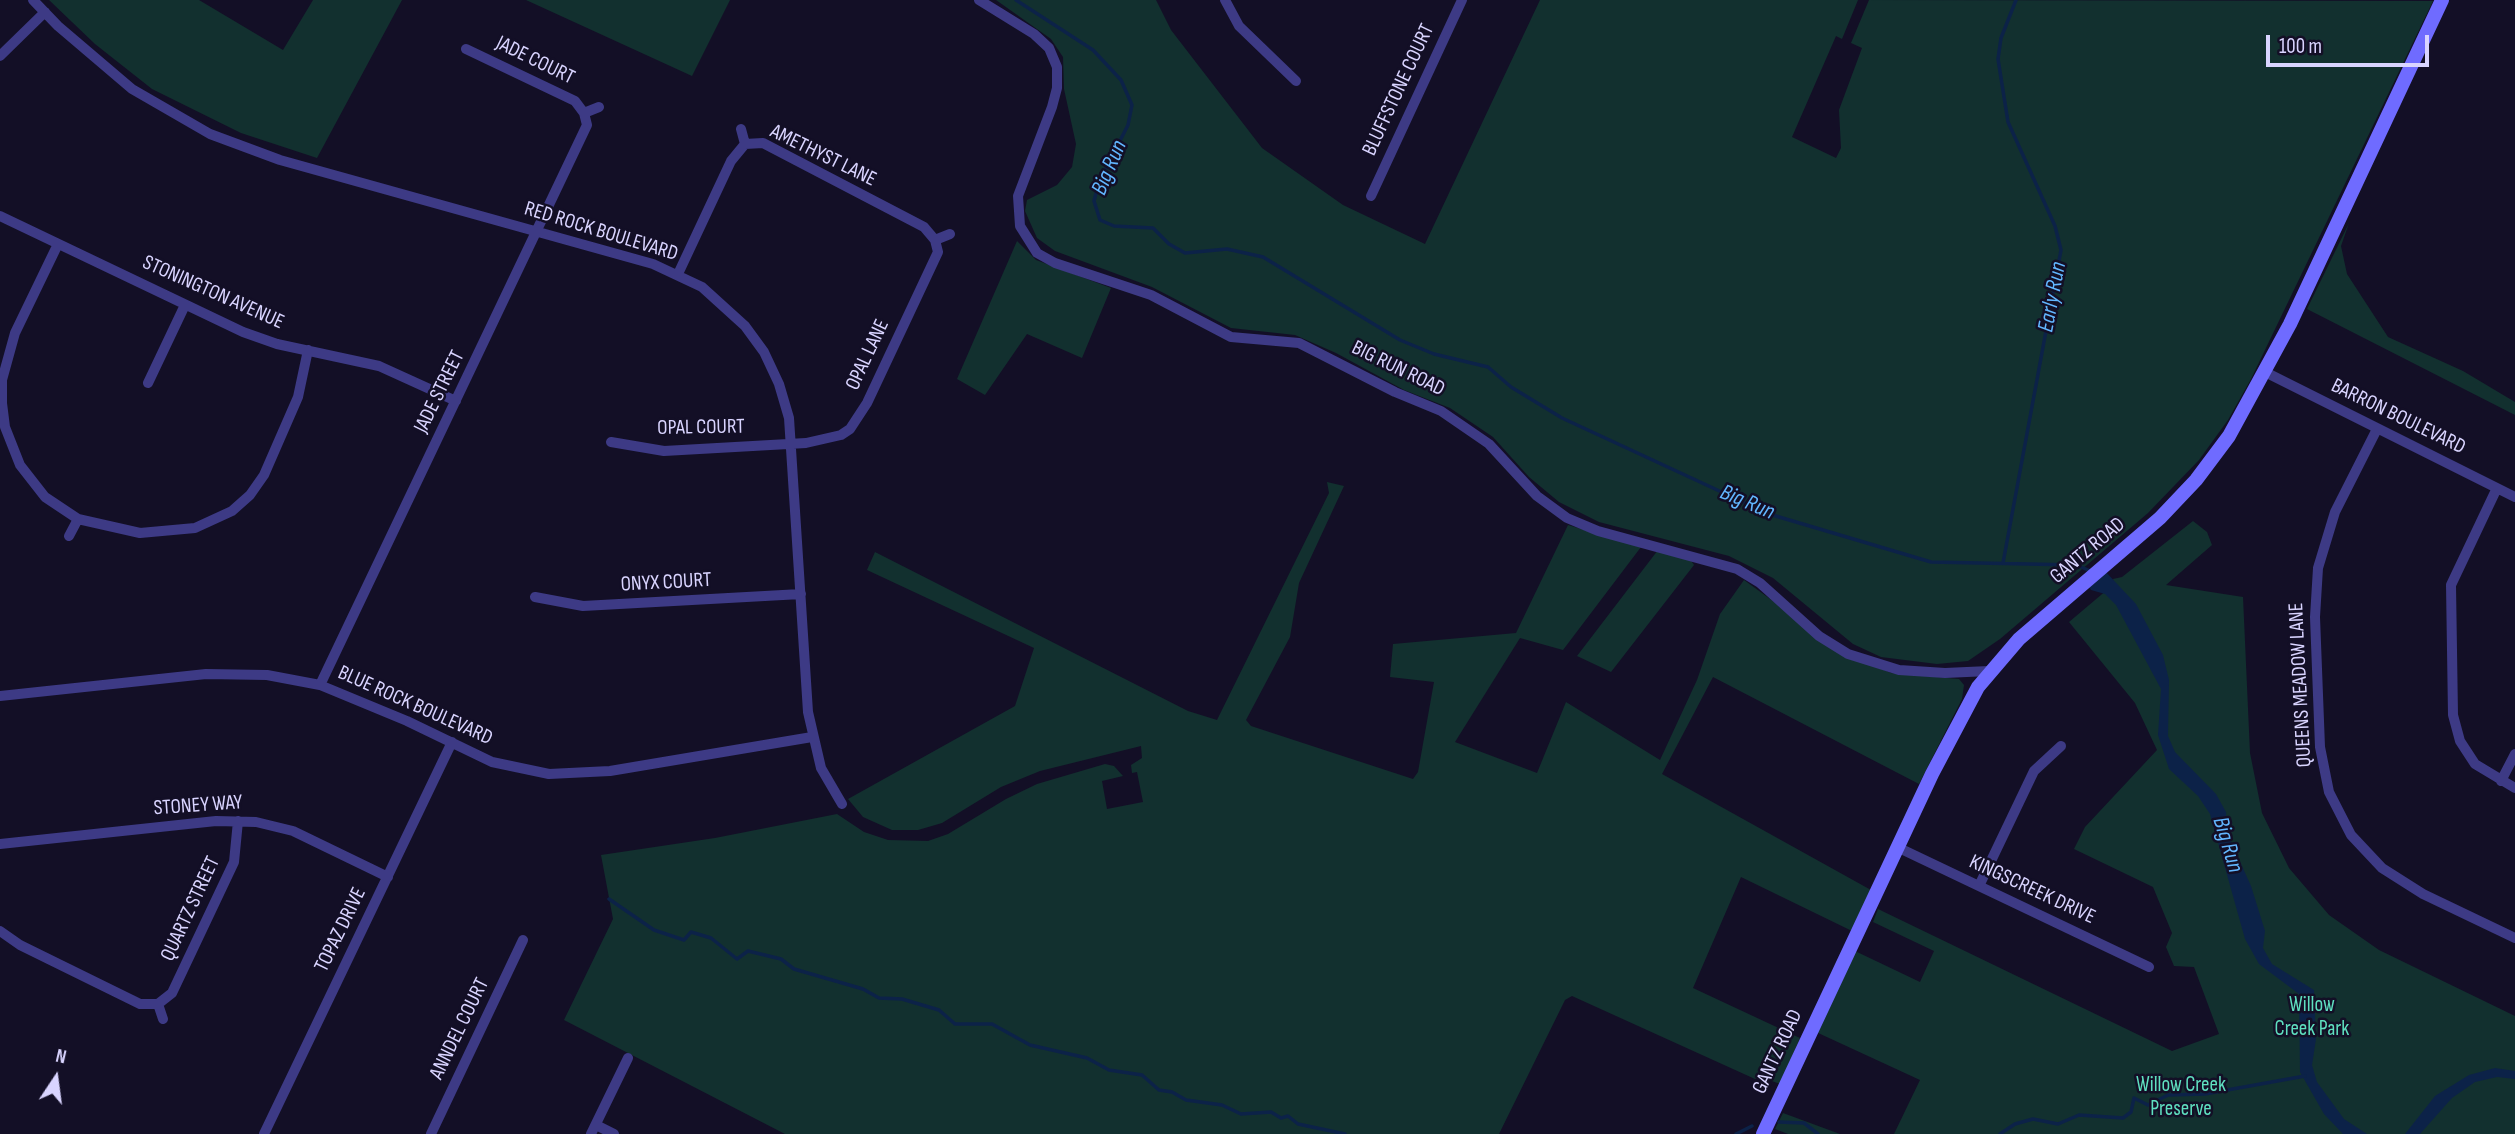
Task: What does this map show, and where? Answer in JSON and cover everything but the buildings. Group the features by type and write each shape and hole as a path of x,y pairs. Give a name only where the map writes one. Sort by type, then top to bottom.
{"main road":[{"name":"GANTZ ROAD","path":"1763,1134 1950,738 1989,671 2020,639 2160,518 2196,480 2229,436 2265,372 2442,0"}],"street":[{"name":"RED ROCK BOULEVARD","path":"33,0 132,89 210,134 280,160 678,274 723,303 745,326 764,352 779,384 792,444 812,737 821,768 842,804"},
{"name":"BIG RUN ROAD","path":"979,0 1034,34 1049,48 1057,67 1057,88 1052,107 1018,197 1020,226 1037,253 1055,263 1133,287 1230,337 1300,343 1379,385 1441,411 1489,444 1531,490 1567,518 1598,531 1737,569 1760,583 1819,636 1848,654 1899,670 1945,673 1989,671"},
{"path":"1225,0 1239,26 1296,81"},
{"name":"BLUFFSTONE COURT","path":"1371,196 1460,1"},
{"path":"0,56 45,12"},
{"name":"JADE COURT","path":"466,50 575,102 584,113"},
{"path":"584,113 599,107"},
{"name":"JADE STREET","path":"320,685 538,232 587,125 584,113"},
{"path":"741,129 745,144"},
{"name":"AMETHYST LANE","path":"678,274 731,161 745,144 763,143 924,227 935,240"},
{"name":"STONINGTON AVENUE","path":"0,216 243,332 277,344 379,366 457,401"},
{"path":"935,240 950,234"},
{"name":"OPAL LANE","path":"792,444 841,435 857,421 938,252 935,240"},
{"path":"58,244 11,345 2,380 2,403 5,427 20,465 45,497 78,519 140,533 195,528 232,511 250,495 264,475 298,397 308,350"},
{"path":"148,383 185,305"},
{"name":"BARRON BOULEVARD","path":"2265,372 2515,496"},
{"name":"QUEENS MEADOW LANE","path":"2377,429 2336,512 2318,568 2315,617 2319,734 2329,792 2351,835 2382,868 2423,894 2515,938"},
{"name":"OPAL COURT","path":"611,442 664,451 792,444"},
{"path":"2497,488 2457,569 2449,597 2455,728 2475,764 2515,788"},
{"path":"69,536 78,519"},
{"name":"ONYX COURT","path":"535,597 583,606 801,594"},
{"name":"BLUE ROCK BOULEVARD","path":"0,696 226,673 267,674 320,685 492,762 521,770 579,775 812,737"},
{"name":"TOPAZ DRIVE","path":"264,1134 452,742"},
{"path":"1979,886 2034,771 2061,746"},
{"path":"2501,781 2515,754"},
{"name":"STONEY WAY","path":"0,844 238,821 259,822 293,831 388,877"},
{"name":"QUARTZ STREET","path":"158,1004 172,993 234,862 238,821"},
{"name":"KINGSCREEK DRIVE","path":"1897,847 2150,967"},
{"path":"0,931 140,1003 158,1004 163,1019"},
{"name":"ANNDEL COURT","path":"431,1134 523,940"},
{"path":"614,1134 594,1129 628,1058"}],"green space":[{"path":"49,0 199,0 283,50 313,0 402,0 317,158 241,133 152,89 95,44"},
{"path":"526,0 730,0 692,76"},
{"path":"996,0 1156,0 1171,30 1262,148 1343,205 1425,244 1540,0 1858,0 1842,39 1836,36 1792,137 1836,158 1841,148 1839,110 1862,48 1851,43 1869,0 2433,1 2251,379 2228,420 2199,460 2148,513 2000,639 1968,661 1937,664 1881,657 1853,644 1773,578 1729,556 1599,522 1559,502 1529,477 1493,437 1450,408 1404,390 1336,353 1295,335 1231,328 1152,287 1055,251 1037,238 1025,211 1027,200 1057,185 1072,167 1076,144 1064,89 1063,57 1051,39"},
{"path":"2349,223 2341,246 2347,274 2388,337 2463,371 2515,402 2515,415 2307,309"},
{"path":"1017,241 1036,260 1111,288 1082,358 1027,334 985,395 957,379"},
{"path":"1327,482 1344,486 1299,583 1290,637 1246,720 1251,726 1413,779 1418,772 1434,682 1390,677 1393,644 1516,633 1568,525 1641,547 1563,650 1520,638 1455,742 1537,773 1566,702 1660,760 1697,680 1720,614 1744,580 1847,655 1891,673 1959,679 1964,685 1962,699 1919,784 1713,677 1662,774 1871,890 1852,931 1741,877 1693,988 1800,1038 1780,1084 1764,1078 1755,1079 1572,996 1565,1000 1499,1134 785,1134 564,1020 613,919 601,855 715,838 837,814 864,832 888,840 928,841 948,834 1006,799 1037,784 1105,764 1114,766 1123,776 1102,781 1107,809 1143,802 1137,772 1132,773 1131,765 1142,758 1141,746 1040,771 1001,787 942,823 918,830 892,830 863,817 848,799 1015,706 1034,648 867,570 875,552 1188,711 1217,720 1329,493"},
{"name":"Willow Creek Park","path":"2193,521 2207,532 2212,545 2166,585 2243,597 2250,753 2262,813 2289,868 2329,915 2379,950 2515,1016 2515,1134 1894,1134 1920,1080 1816,1032 1855,951 1920,982 1934,951 1873,922 1878,909 2172,1051 2219,1034 2194,967 2174,966 2166,947 2172,933 2153,887 2074,849 2085,827 2157,750 2135,703 2069,622 2114,584 2113,579 2122,577"},
{"path":"1658,550 1690,559 1694,565 1611,672 1577,656"},
{"path":"1783,1113 1840,1134 1788,1134 1775,1129"}],"water":[{"path":"2104,570 2136,604 2163,655 2169,680 2168,736 2175,752 2216,794 2226,812 2227,833 2251,886 2265,931 2263,948 2272,964 2314,990 2316,1039 2312,1065 2317,1082 2344,1119 2367,1134 2343,1134 2324,1114 2300,1072 2299,994 2259,964 2245,939 2210,814 2198,796 2169,769 2158,735 2161,689 2116,605 2105,594 2091,590 2087,583"},
{"path":"2495,1068 2515,1071 2515,1079 2497,1077 2475,1082 2452,1098 2420,1134 2405,1134 2435,1096 2469,1075"}],"waterway":[{"name":"Big Run","path":"1016,0 1093,50 1121,80 1132,105 1128,125 1099,182 1094,201 1100,220 1114,226 1153,228 1169,244 1185,253 1227,249 1263,257 1400,340 1434,354 1488,367 1511,387 1562,418 1769,514 1931,562 2076,565 2093,572"},
{"name":"Early Run","path":"2003,563 2061,250 2055,226 2008,122 1998,59 2001,38 2016,0"},
{"path":"609,899 654,930 684,940 691,932 711,938 737,959 748,951 781,959 794,969 863,989 879,998 902,999 939,1010 955,1024 992,1024 1030,1045 1087,1058 1109,1070 1142,1075 1159,1090 1172,1092 1186,1100 1222,1105 1241,1114 1271,1112 1281,1118 1288,1116 1298,1124 1345,1134"},
{"path":"2000,1134 2015,1124 2033,1119 2058,1124 2079,1115 2123,1118 2131,1112 2134,1098 2148,1105 2168,1095 2205,1094 2305,1076"},
{"path":"1779,1122 1804,1123 1818,1134"},
{"path":"1736,1134 1752,1126"}],"park label":[{"name":"Willow Creek Preserve","path":"2181,1098"}]}
